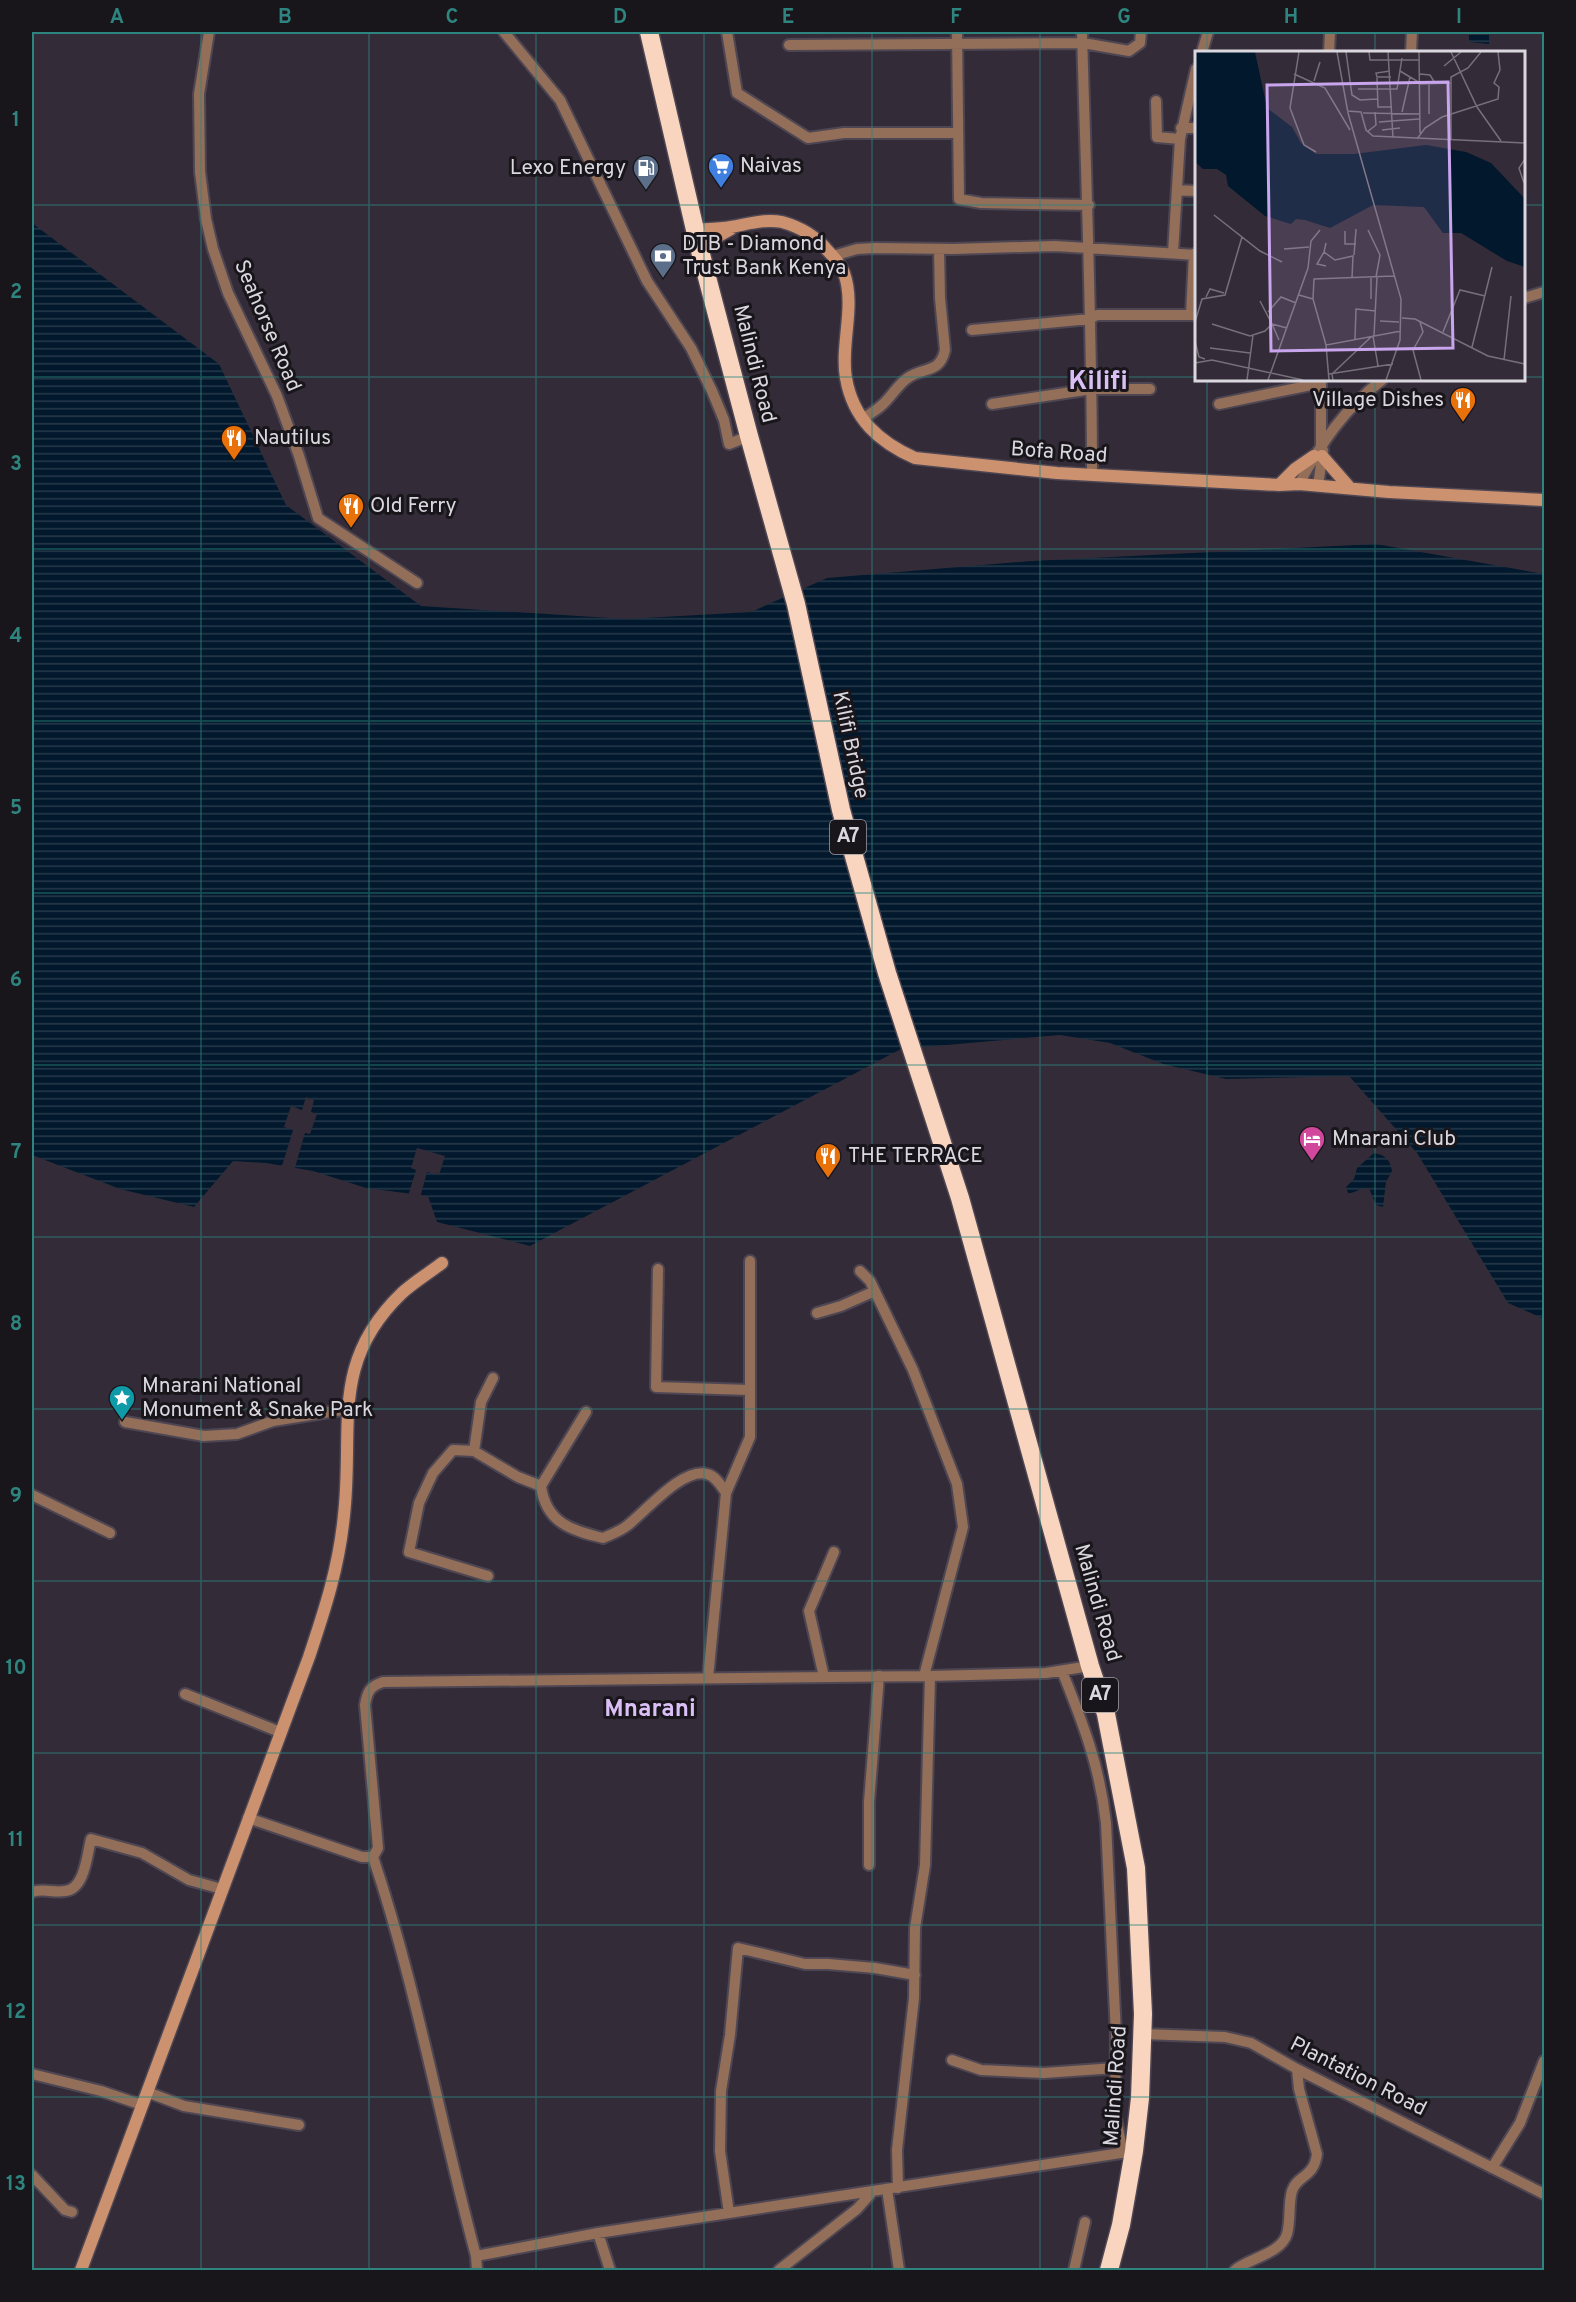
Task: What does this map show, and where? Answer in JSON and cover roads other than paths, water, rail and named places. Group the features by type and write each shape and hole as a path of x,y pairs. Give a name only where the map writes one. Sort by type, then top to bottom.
{"highway":[{"name":"Malindi Road","path":"649,32 697,238 776,533"},
{"name":"Kilifi Bridge","path":"776,533 796,604 841,810 887,973 941,1136"},
{"name":"Malindi Road","path":"941,1136 999,1333 1090,1666 1106,1714 1136,1868 1143,2034 1140,2098 1128,2152 1120,2225 1109,2271"}],"street":[{"name":"Seahorse Road","path":"209,32 199,94 200,172 206,219 213,249 228,293 277,396 318,518 417,583"},
{"path":"504,32 560,100 589,156 637,261 664,310 691,348 724,420 729,444 749,436"},
{"path":"727,32 737,93 808,138 844,133 958,133"},
{"path":"957,32 958,194 961,201 1089,205"},
{"path":"789,45 956,44 1083,37 1129,51 1140,43 1141,32"},
{"path":"1202,51 1209,32"},
{"path":"1329,51 1330,32"},
{"path":"1412,32 1412,51"},
{"path":"1083,37 1089,205 1087,247 1092,389 1092,475"},
{"path":"1173,253 1180,134 1195,77"},
{"path":"1156,101 1157,137 1180,134 1195,129"},
{"path":"1177,190 1195,191"},
{"name":"Bofa Road","path":"697,238 737,226 766,221 796,227 819,240 833,256 844,274 847,324 844,366 854,404 875,435 899,451 915,458 988,467 1092,475 1279,485 1299,484 1545,500"},
{"path":"833,256 857,249 875,248 1087,247 1195,254 1194,315 1097,315 1090,319 972,330"},
{"path":"863,419 881,406 903,382 914,374 937,366 944,357 939,249"},
{"path":"1525,298 1545,292"},
{"path":"1219,404 1322,381 1318,486"},
{"path":"1299,484 1321,449 1357,401 1381,381"},
{"path":"992,404 1092,389 1150,389"},
{"path":"1279,485 1321,449"},
{"path":"1321,449 1350,488"},
{"path":"708,1678 726,1493 750,1437 750,1262"},
{"path":"81,2271 309,1657 333,1584 344,1516 348,1409 352,1374 359,1353 368,1334 404,1291 442,1263"},
{"path":"658,1269 656,1387 749,1390"},
{"path":"860,1270 870,1281 913,1370 957,1484 963,1527 927,1676 925,1865 915,1928 912,2025 892,2188 899,2271"},
{"path":"817,1313 841,1306 875,1291"},
{"path":"474,1451 481,1402 493,1378"},
{"path":"125,1422 204,1436 237,1434 273,1421 348,1409"},
{"path":"586,1412 541,1486 543,1498 563,1526 603,1538 626,1527 676,1483 695,1473 714,1476 726,1493"},
{"path":"488,1576 409,1552 419,1503 433,1473 453,1450 474,1451 518,1477 541,1486"},
{"path":"32,1495 110,1533"},
{"path":"824,1677 809,1611 834,1552"},
{"path":"477,2271 476,2256 403,1958 373,1857 378,1848 365,1705 369,1690 373,1686 394,1681 927,1676 1062,1671 1090,1666"},
{"path":"476,2256 598,2233 1128,2152 1115,2114 1116,2035 1106,1823 1102,1792 1086,1730 1062,1671"},
{"path":"869,1864 869,1802 879,1676"},
{"path":"185,1694 280,1731"},
{"path":"248,1818 362,1857 373,1857"},
{"path":"32,1892 40,1889 64,1892 72,1889 80,1879 90,1839 142,1853 189,1880 222,1888"},
{"path":"729,2213 720,2151 721,2091 730,2035 738,1948 805,1964 851,1966 915,1975"},
{"name":"Plantation Road","path":"1143,2034 1225,2037 1251,2043 1545,2194"},
{"path":"952,2060 981,2070 1044,2073 1115,2068"},
{"path":"1492,2168 1520,2123 1545,2061"},
{"path":"1235,2271 1248,2261 1270,2252 1285,2241 1290,2221 1292,2191 1297,2182 1312,2171 1316,2162 1317,2154 1299,2089 1298,2069"},
{"path":"32,2074 121,2096 142,2105"},
{"path":"147,2092 184,2106 299,2125"},
{"path":"32,2175 65,2210 72,2212"},
{"path":"779,2271 857,2209 873,2191"},
{"path":"1074,2271 1085,2222"},
{"path":"598,2233 610,2271"}],"water":[{"path":"1469,35 1489,35 1489,44 1469,42"},
{"path":"32,223 219,364 286,505 421,606 626,619 751,612 827,578 1031,561 1376,544 1544,574 1544,1319 1508,1303 1417,1153 1349,1076 1226,1079 1163,1064 1110,1043 1060,1035 901,1049 530,1246 437,1222 428,1196 366,1188 313,1171 266,1163 233,1161 194,1207 120,1189 32,1155"},
{"path":"1374,1153 1387,1159 1392,1171 1386,1182 1383,1207 1376,1205 1369,1188 1348,1193 1346,1187 1354,1179 1357,1168"}],"place":[{"name":"Naivas","path":"721,189"},
{"name":"Lexo Energy","path":"646,191"},
{"name":"DTB - Diamond Trust Bank Kenya","path":"663,279"},
{"name":"Village Dishes","path":"1463,423"},
{"name":"Nautilus","path":"234,461"},
{"name":"Old Ferry","path":"351,529"},
{"name":"Mnarani Club","path":"1312,1162"},
{"name":"THE TERRACE","path":"828,1179"},
{"name":"Mnarani National Monument & Snake Park","path":"122,1421"}],"district":[{"name":"Kilifi","path":"1098,382"},
{"name":"Mnarani","path":"650,1710"}]}
